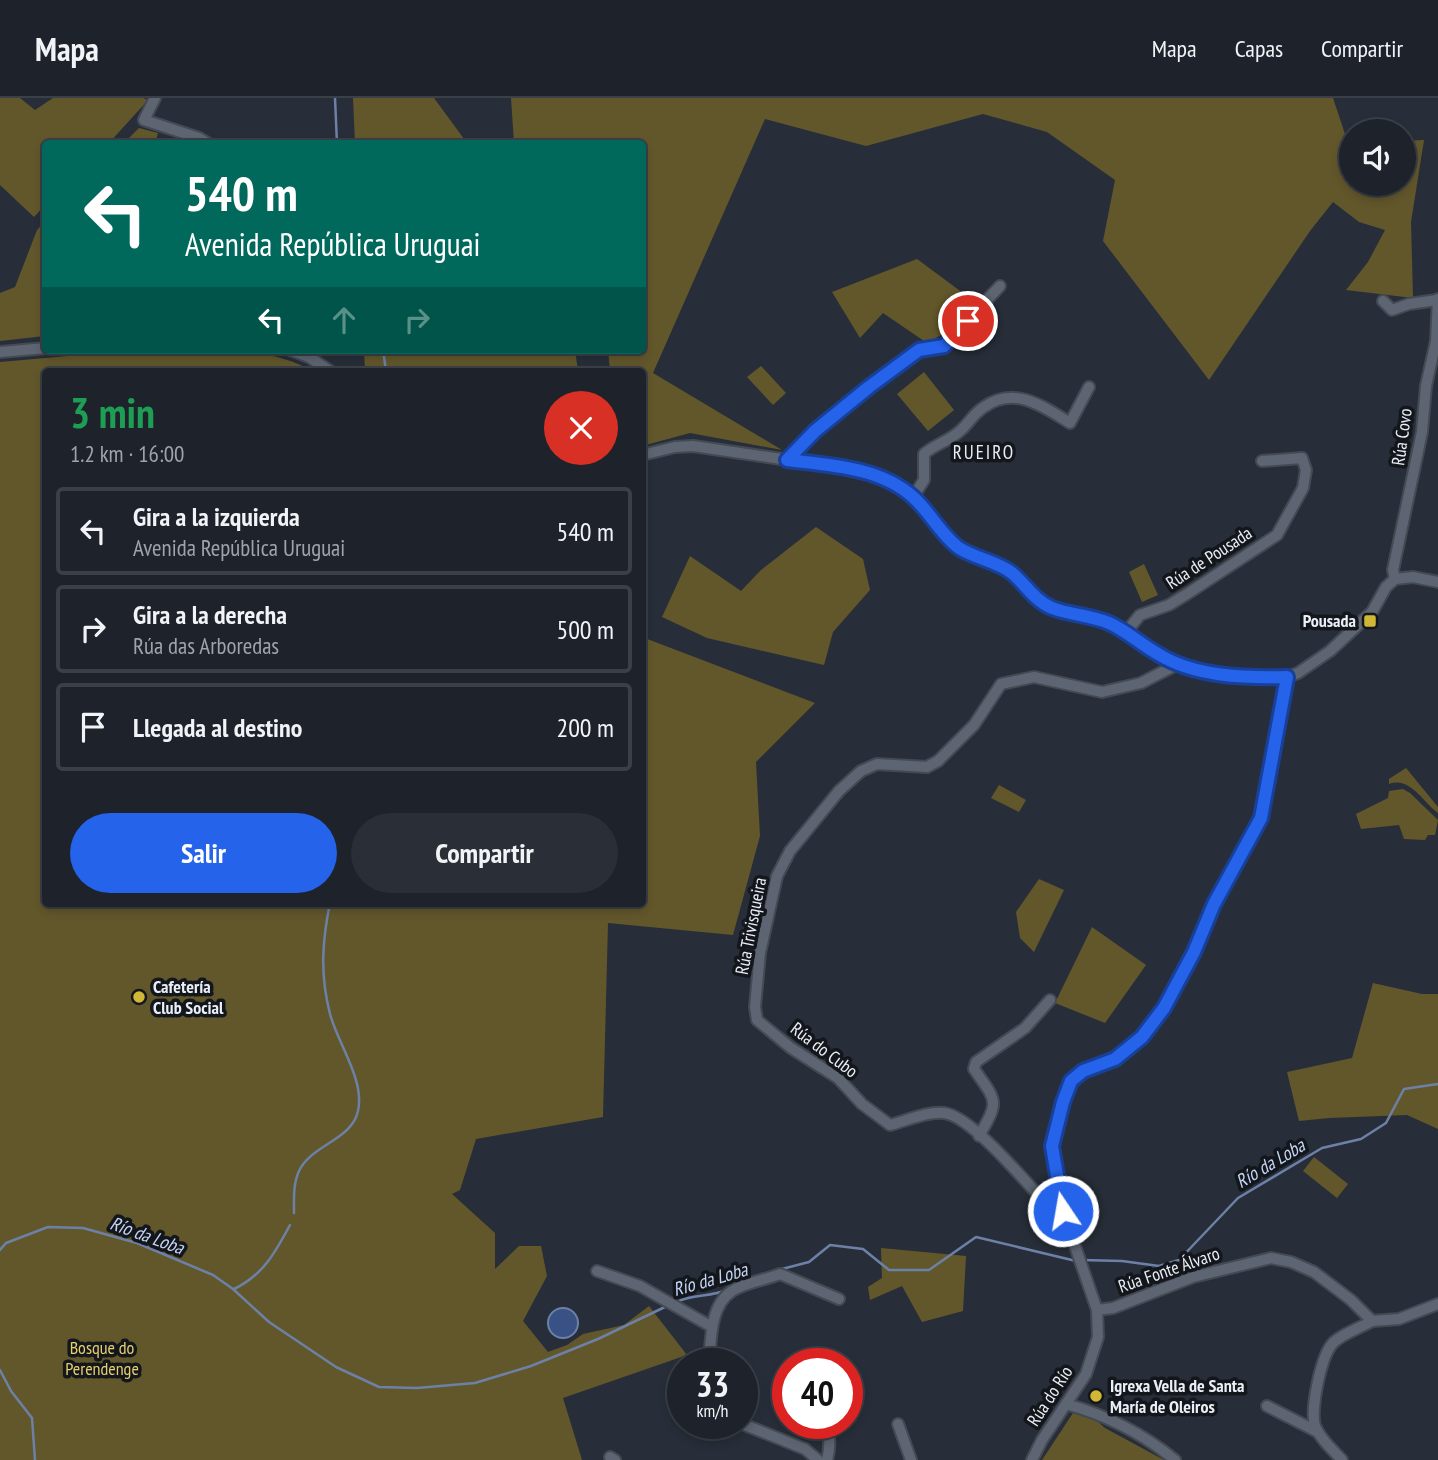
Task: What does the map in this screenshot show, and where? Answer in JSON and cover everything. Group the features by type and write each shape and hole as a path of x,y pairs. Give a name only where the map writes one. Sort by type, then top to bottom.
{"street":[{"path":"155,98 144,120 201,140"},
{"path":"787,460 815,431 919,350 944,346 1000,286"},
{"path":"1383,301 1392,310 1438,299"},
{"name":"Rúa Covo","path":"1395,579 1393,570 1422,432 1426,386 1436,341 1438,299"},
{"path":"0,352 42,348"},
{"path":"301,354 326,368"},
{"path":"913,497 924,480 924,454 961,431 985,405 997,400 1033,400 1069,423 1089,387"},
{"path":"646,454 693,446 829,466 883,478 913,497 950,540 970,554 1012,573 1051,608 1106,622 1127,631 1157,654 1178,664 1218,674 1254,678 1287,677 1308,668 1356,629 1372,612 1386,587 1395,579 1413,577 1438,582"},
{"name":"Rúa de Pousada","path":"1127,631 1140,615 1168,605 1187,594 1277,535 1303,488 1306,470 1302,458 1262,461"},
{"name":"Rúa Trivisqueira","path":"757,1020 755,1007 760,953 777,876 790,851 838,790 861,771 877,764 927,767 938,761 974,725 1001,684 1034,677 1102,692 1141,683 1178,664"},
{"name":"Rúa do Río","path":"1032,1460 1086,1374 1098,1337 1097,1310 1063,1211 1052,1146 1063,1102 1071,1081 1083,1071 1115,1059 1142,1037 1164,1008 1194,952 1214,904 1261,818 1287,677"},
{"path":"979,1136 994,1110 994,1103 974,1069 976,1062 1025,1028 1050,1000"},
{"name":"Rúa do Cubo","path":"757,1020 791,1048 838,1078 862,1104 890,1125 938,1113 955,1116 979,1136 1049,1208 1063,1211"},
{"name":"Rúa Fonte Álvaro","path":"1097,1310 1113,1308 1193,1277 1271,1258 1291,1262 1314,1272 1351,1300 1372,1321"},
{"path":"597,1271 639,1286 712,1327"},
{"path":"710,1348 712,1327 723,1298 734,1289 780,1274 839,1299"},
{"path":"1342,1460 1318,1432 1314,1422 1321,1366 1328,1348 1372,1321 1399,1319 1438,1304"},
{"path":"1066,1404 1091,1411 1127,1427 1175,1460"},
{"path":"1267,1406 1318,1432"},
{"path":"898,1424 911,1460"},
{"path":"758,1430 805,1448 818,1460"},
{"path":"827,1460 829,1439"}],"green space":[{"path":"0,98 20,98 35,110 53,98 148,100 112,140 42,140 42,208 34,217 0,185"},
{"path":"353,98 434,98 465,140 355,140"},
{"path":"511,98 1333,98 1340,119 1339,196 1415,196 1411,222 1413,298 1346,290 1368,262 1385,230 1359,222 1333,202 1310,231 1209,380 1103,241 1115,180 1047,132 983,114 866,146 765,119 653,373 782,450 690,433 646,445 646,368 610,368 608,354 646,354 646,140 514,140"},
{"path":"139,128 158,133 156,140 127,140"},
{"path":"1416,140 1424,140 1416,190"},
{"path":"42,224 42,336 0,341 0,293 15,287 37,230"},
{"path":"917,259 975,302 952,329 927,343 883,313 860,338 832,292"},
{"name":"Bosque do Perendenge","path":"91,354 272,356 306,368 42,368 42,907 646,907 646,639 815,703 756,762 760,836 733,935 608,923 603,1117 476,1139 460,1190 452,1194 495,1233 495,1269 519,1246 541,1246 547,1276 523,1321 548,1352 567,1345 583,1334 624,1325 649,1306 682,1348 667,1348 667,1362 563,1398 582,1460 0,1460 0,362"},
{"path":"364,354 576,354 578,368 365,368"},
{"path":"761,366 786,393 773,405 747,377"},
{"path":"924,372 954,410 928,431 897,394"},
{"path":"816,527 863,559 870,590 833,632 824,665 707,638 662,617 690,556 741,591 761,570"},
{"path":"1144,564 1158,595 1142,602 1129,572"},
{"path":"1406,768 1438,807 1438,813 1410,787 1397,782 1389,784 1389,779"},
{"path":"999,785 1026,800 1019,812 991,798"},
{"path":"1403,789 1438,820 1435,835 1428,835 1425,840 1404,839 1399,825 1361,829 1356,814 1388,798 1389,791"},
{"path":"1039,879 1064,890 1034,952 1020,938 1016,912"},
{"path":"1092,927 1146,965 1105,1023 1055,1003"},
{"path":"1373,983 1422,994 1438,994 1438,1129 1407,1115 1299,1121 1287,1072 1352,1058"},
{"path":"1314,1157 1348,1184 1337,1198 1303,1171"},
{"path":"881,1248 966,1256 963,1311 922,1322 902,1286 870,1300 868,1287 882,1278"},
{"path":"1073,1413 1097,1421 1164,1460 1042,1460"}],"water":[{"path":"563,1308 574,1312 578,1323 574,1334 563,1338 552,1334 548,1323 552,1312"}],"waterway":[{"path":"335,98 337,140"},
{"path":"384,354 386,368"},
{"path":"294,1213 295,1186 299,1171 312,1155 348,1129 358,1111 358,1087 330,1014 323,972 329,907"},
{"name":"Río da Loba","path":"1082,1260 1122,1261 1159,1266 1179,1260 1238,1198 1322,1148 1361,1139 1386,1123 1404,1089 1438,1084"},
{"path":"234,1289 261,1270 290,1225"},
{"name":"Río da Loba","path":"0,1250 6,1243 48,1227 83,1228 137,1243 213,1275 233,1289 269,1322 336,1367 379,1387 417,1388 475,1383 531,1366 598,1339 667,1306"},
{"name":"Río da Loba","path":"782,1269 809,1262 830,1245 863,1249 889,1270 929,1270 976,1237 1076,1261"},
{"name":"Río da Loba","path":"676,1302 727,1290"},
{"name":"Río da Loba","path":"0,1370 11,1391 32,1418 35,1460"}],"place":[{"name":"Pousada","path":"1370,621"},
{"name":"Cafetería Club Social","path":"139,997"},
{"name":"Igrexa Vella de Santa María de Oleiros","path":"1096,1396"}],"district":[{"name":"RUEIRO","path":"984,452"}],"route":[{"path":"968,321 944,346 919,350 869,387 815,431 787,460 858,471 883,478 913,497 960,548 1012,573 1051,608 1106,622 1127,631 1157,654 1178,664 1218,674 1254,678 1287,677 1261,818 1214,904 1194,952 1164,1008 1142,1037 1115,1059 1083,1071 1071,1081 1052,1146 1063,1211"}]}
